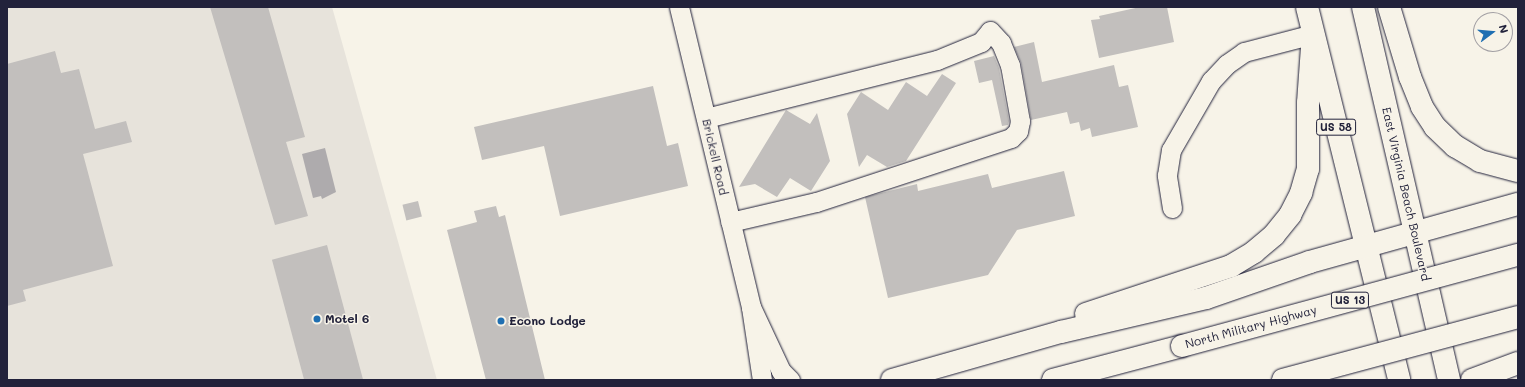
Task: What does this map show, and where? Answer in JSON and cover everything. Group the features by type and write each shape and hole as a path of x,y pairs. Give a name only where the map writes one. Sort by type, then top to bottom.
{"main road":[{"name":"US 58","path":"1307,7 1399,380"},
{"name":"East Virginia Beach Boulevard","path":"1363,7 1449,380"},
{"path":"1389,7 1410,77 1422,107 1435,127 1455,146 1480,161 1518,171"},
{"path":"955,362 1063,321 1231,266 1254,252 1274,235 1293,209 1301,193 1308,169 1308,104 1313,34"},
{"path":"892,380 1061,332 1206,298 1310,262 1518,204"},
{"name":"North Military Highway","path":"1054,380 1518,255"},
{"path":"1283,380 1518,317"},
{"path":"1472,380 1518,363"}],"street":[{"name":"Brickell Road","path":"679,7 751,307 762,380"},
{"path":"706,118 937,60 981,42 990,31 1001,43 1010,65 1020,121 1018,131 1011,138 816,202 730,222"},
{"path":"1172,208 1166,175 1171,150 1212,81 1227,64 1244,52 1313,34"},
{"name":"Brickell Road","path":"751,307 781,371 790,380"}],"shaded area":[{"path":"7,7 332,7 437,380 7,380"},
{"path":"325,148 336,192 322,199 321,196 313,198 302,154"}],"building":[{"path":"210,7 268,7 305,137 286,142 308,216 275,225"},
{"path":"1140,7 1167,7 1174,42 1099,58 1091,20 1100,19 1099,16"},
{"path":"1034,42 1042,82 1114,65 1119,87 1128,85 1138,127 1092,137 1090,128 1081,131 1079,122 1070,124 1067,112 1031,120 1021,63 1014,47"},
{"path":"55,51 61,73 79,69 95,129 126,121 132,142 83,154 113,266 23,290 26,301 7,306 7,64"},
{"path":"994,56 999,68 1009,121 1008,125 1002,126 992,80 979,83 974,61"},
{"path":"942,74 956,83 906,161 887,167 867,155 859,167 847,114 861,92 888,110 906,82 927,96"},
{"path":"653,86 667,146 678,143 688,186 560,216 544,146 482,160 474,127"},
{"path":"786,110 810,124 817,113 830,161 811,191 790,178 777,197 755,184 739,187"},
{"path":"1064,171 1075,216 1017,230 988,275 888,298 865,197 917,184 918,191 988,174 992,188"},
{"path":"418,201 422,217 406,220 402,205"},
{"name":"Econo Lodge","path":"496,206 499,217 505,215 545,380 486,380 447,230 477,222 474,211"},
{"name":"Motel 6","path":"327,245 363,380 304,380 272,260"}],"place":[{"name":"Motel 6","path":"317,319"},
{"name":"Econo Lodge","path":"501,321"}]}
